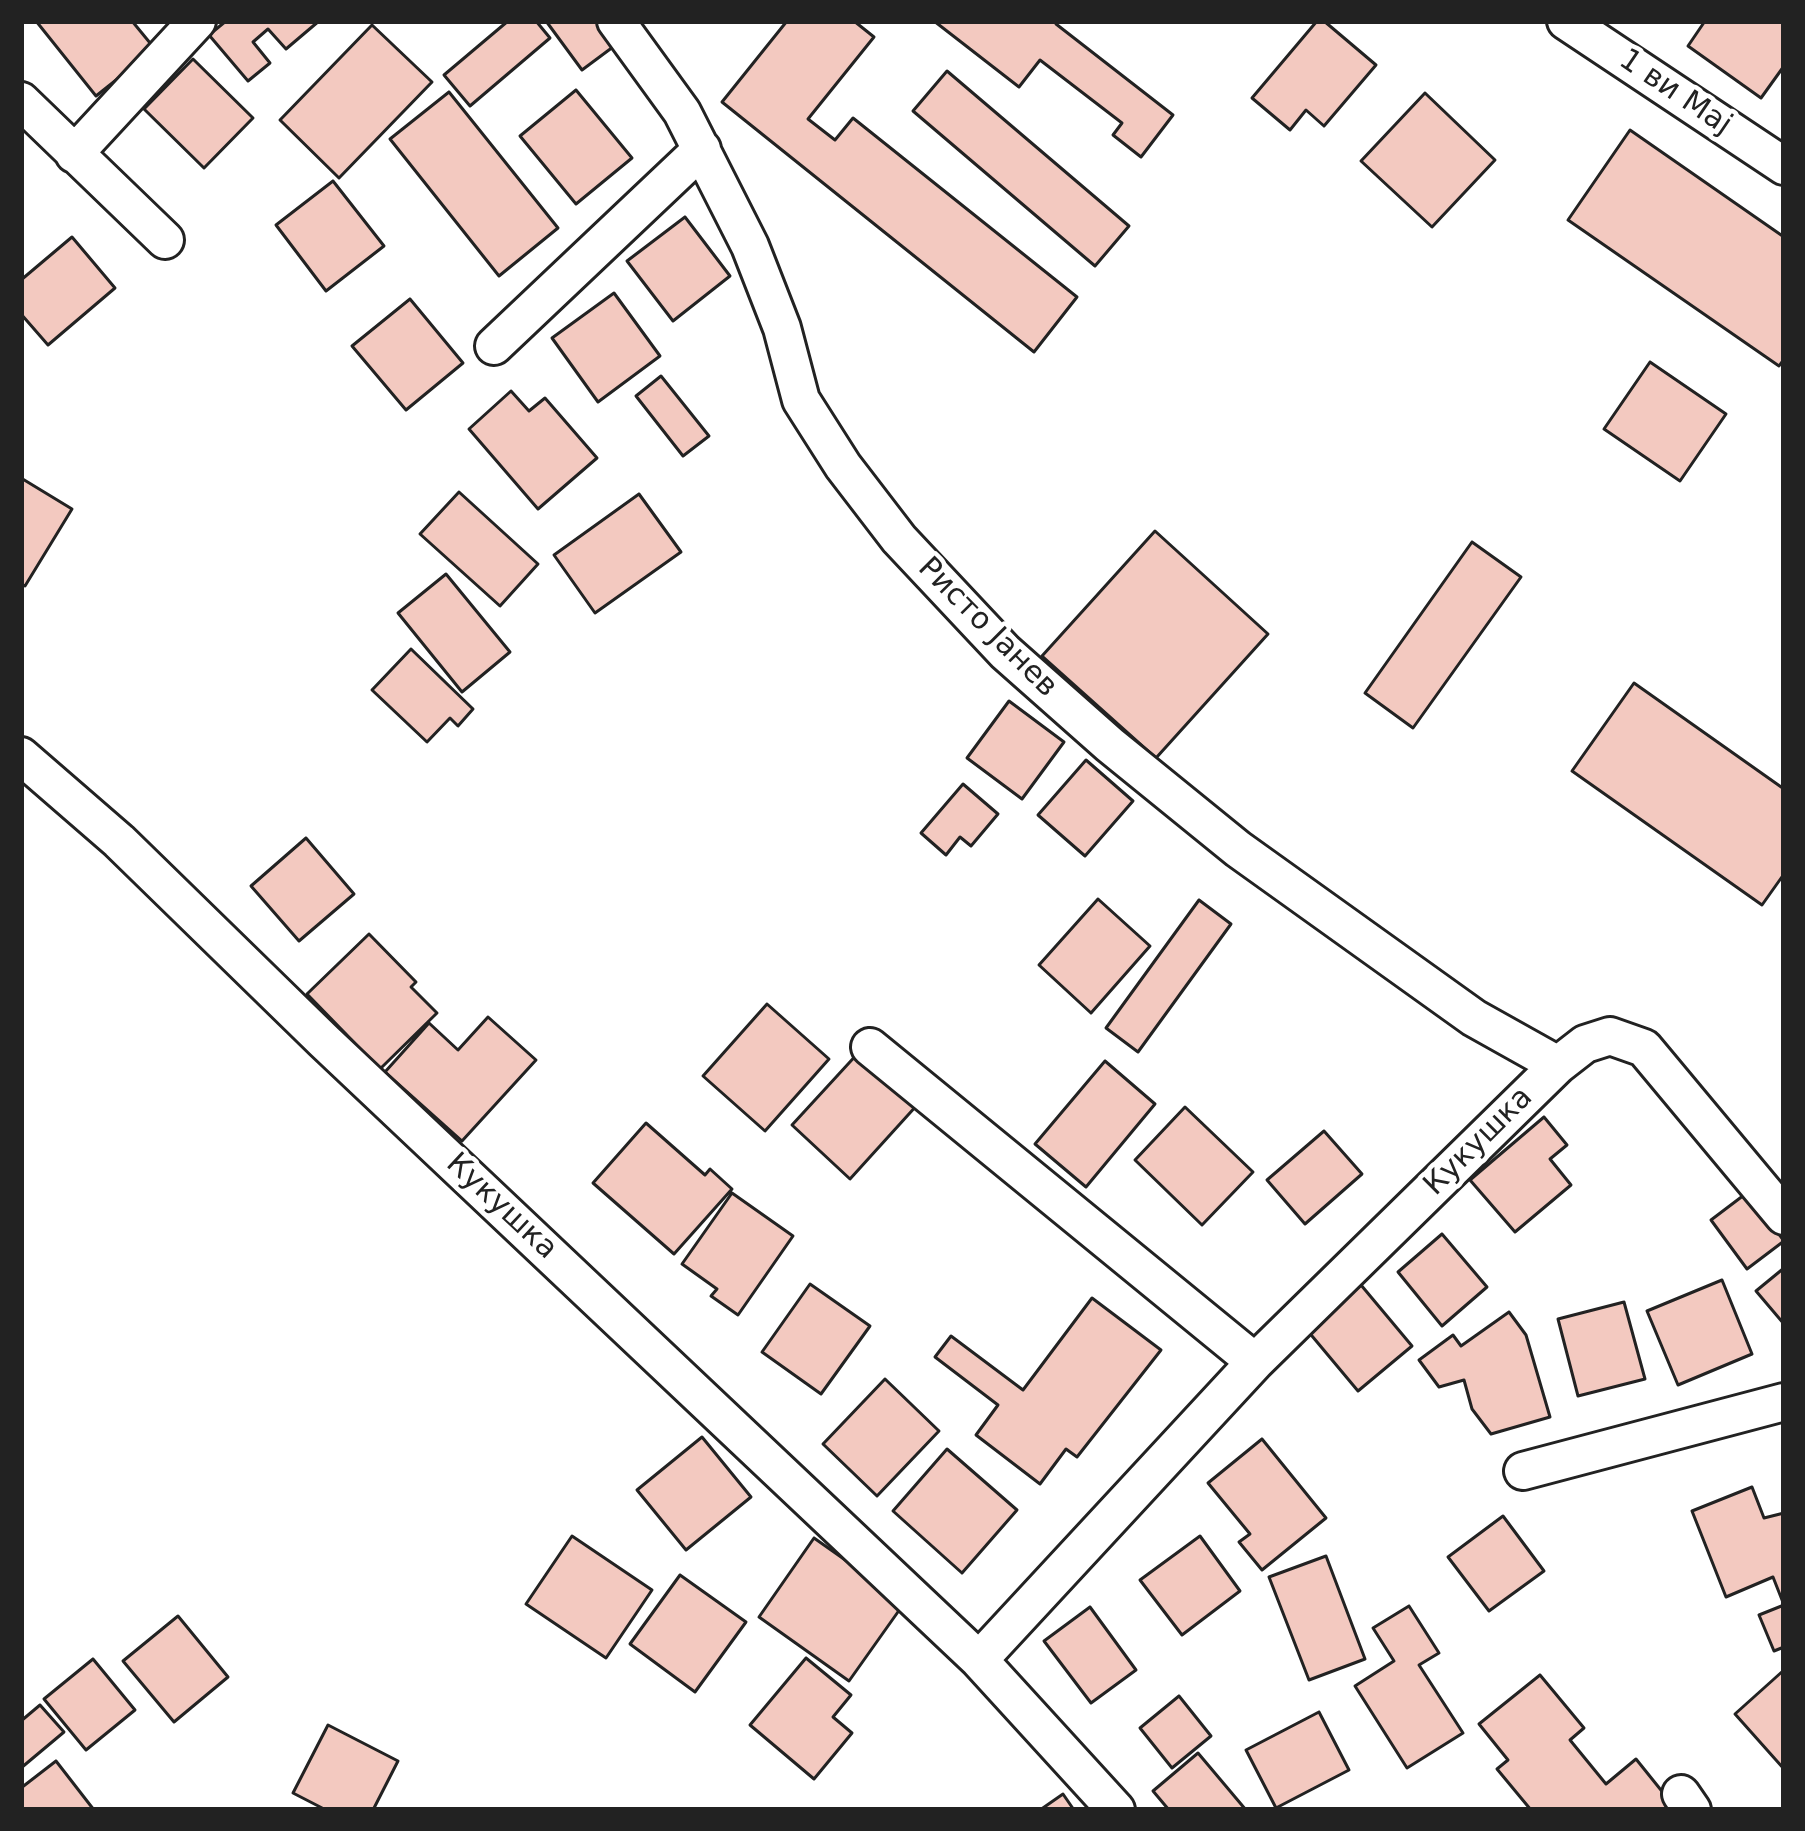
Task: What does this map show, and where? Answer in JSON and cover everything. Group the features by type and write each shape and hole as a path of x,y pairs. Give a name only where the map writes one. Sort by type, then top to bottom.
{"street":[{"path":"74,154 197,21"},
{"name":"Ристо Јанев","path":"616,21 682,112 750,246 782,328 801,400 843,466 899,539 1005,652 1238,849 1474,1018 1571,1054"},
{"name":"1 ви Мај","path":"1566,21 1784,166"},
{"path":"21,101 165,240"},
{"path":"494,346 701,149"},
{"name":"Кукушка","path":"21,756 119,841 979,1660 1116,1810"},
{"path":"1571,1054 1610,1036 1644,1048 1784,1216"},
{"path":"870,1047 1255,1362"},
{"name":"Кукушка","path":"979,1660 1255,1362 1571,1054"},
{"path":"1523,1471 1784,1402"}],"building":[{"path":"36,21 132,21 155,49 96,96"},
{"path":"226,21 319,21 286,49 268,29 253,42 270,63 248,81 209,35"},
{"path":"508,21 536,21 550,38 470,106 444,75"},
{"path":"546,21 606,21 621,41 582,70"},
{"path":"787,21 854,21 874,37 808,119 835,140 853,118 1077,297 1034,352 722,102"},
{"path":"934,21 1058,21 1173,115 1141,157 1113,135 1122,123 1040,60 1019,87"},
{"path":"1317,21 1324,21 1376,65 1324,126 1306,110 1290,130 1252,98"},
{"path":"1705,21 1784,21 1784,66 1761,98 1688,46"},
{"path":"372,25 432,82 339,178 280,120"},
{"path":"193,59 253,118 204,168 144,109"},
{"path":"947,71 1129,226 1095,266 913,111"},
{"path":"576,90 632,158 576,204 520,136"},
{"path":"449,92 558,228 499,276 390,139"},
{"path":"1425,93 1495,160 1432,227 1361,161"},
{"path":"1630,130 1784,237 1784,359 1779,366 1568,220"},
{"path":"333,181 384,246 326,291 276,225"},
{"path":"685,217 730,276 673,321 627,261"},
{"path":"72,237 115,288 48,345 21,314 21,280"},
{"path":"614,293 660,356 598,402 552,338"},
{"path":"410,299 463,363 406,410 352,346"},
{"path":"1650,362 1726,414 1680,481 1604,429"},
{"path":"661,376 709,436 683,456 636,396"},
{"path":"511,391 529,411 545,398 597,458 538,509 469,429"},
{"path":"21,478 72,509 25,586 21,584"},
{"path":"459,492 538,564 500,606 420,534"},
{"path":"639,494 681,552 595,613 554,555"},
{"path":"1155,531 1268,634 1156,758 1042,656"},
{"path":"1472,542 1521,577 1413,728 1365,693"},
{"path":"446,574 510,652 462,692 398,613"},
{"path":"411,649 473,709 458,726 450,718 427,742 372,690"},
{"path":"1634,683 1784,789 1784,874 1762,905 1572,771"},
{"path":"1009,701 1064,742 1022,799 967,758"},
{"path":"1086,760 1133,801 1085,856 1038,815"},
{"path":"963,784 998,814 971,846 960,837 946,855 921,833"},
{"path":"306,838 354,894 299,941 251,886"},
{"path":"1098,899 1150,946 1091,1013 1039,965"},
{"path":"1199,900 1231,924 1138,1052 1106,1028"},
{"path":"369,934 416,982 411,987 437,1013 380,1069 307,994"},
{"path":"767,1004 829,1059 765,1131 703,1076"},
{"path":"488,1017 536,1060 462,1141 385,1072 429,1023 458,1050"},
{"path":"860,1051 918,1104 850,1179 792,1125"},
{"path":"1105,1061 1155,1104 1086,1187 1035,1144"},
{"path":"1185,1107 1253,1172 1202,1225 1135,1160"},
{"path":"1544,1117 1567,1145 1550,1159 1571,1185 1515,1232 1470,1180"},
{"path":"646,1123 705,1175 710,1169 732,1189 674,1254 593,1183"},
{"path":"1324,1131 1362,1174 1305,1224 1267,1180"},
{"path":"1748,1192 1784,1241 1747,1269 1711,1220"},
{"path":"732,1193 793,1236 738,1315 711,1296 717,1289 682,1264"},
{"path":"1442,1234 1487,1287 1442,1326 1398,1272"},
{"path":"1784,1268 1784,1324 1756,1291"},
{"path":"1722,1280 1752,1354 1678,1385 1647,1311"},
{"path":"810,1284 870,1326 821,1394 762,1352"},
{"path":"1361,1285 1412,1346 1358,1391 1307,1330"},
{"path":"1092,1298 1161,1350 1077,1457 1066,1449 1040,1484 976,1435 998,1405 935,1357 951,1336 1023,1390"},
{"path":"1624,1302 1645,1379 1578,1396 1558,1319"},
{"path":"1509,1312 1526,1335 1550,1417 1491,1434 1472,1409 1464,1380 1439,1387 1419,1360 1453,1335 1461,1346"},
{"path":"885,1379 939,1431 877,1496 823,1444"},
{"path":"702,1437 751,1497 686,1550 637,1490"},
{"path":"1262,1439 1326,1518 1262,1570 1239,1542 1250,1534 1208,1483"},
{"path":"947,1449 1017,1510 962,1573 893,1511"},
{"path":"1752,1487 1764,1518 1784,1513 1784,1605 1773,1577 1726,1597 1692,1511"},
{"path":"1503,1516 1544,1571 1489,1611 1448,1557"},
{"path":"572,1536 652,1590 606,1658 526,1604"},
{"path":"1200,1536 1240,1591 1182,1635 1140,1580"},
{"path":"814,1538 905,1602 849,1681 759,1617"},
{"path":"1326,1556 1365,1659 1309,1680 1269,1577"},
{"path":"680,1575 746,1622 695,1692 630,1644"},
{"path":"1784,1605 1784,1647 1774,1651 1759,1615"},
{"path":"1409,1606 1439,1653 1419,1665 1463,1733 1407,1768 1355,1686 1394,1661 1373,1628"},
{"path":"1090,1607 1136,1670 1091,1703 1044,1641"},
{"path":"178,1616 228,1677 174,1722 123,1661"},
{"path":"806,1658 851,1695 833,1717 852,1733 814,1779 750,1725"},
{"path":"93,1659 135,1710 86,1750 44,1699"},
{"path":"1784,1670 1784,1769 1735,1714"},
{"path":"1540,1675 1584,1728 1570,1740 1606,1784 1636,1759 1677,1810 1531,1810 1497,1769 1508,1760 1479,1724"},
{"path":"1179,1696 1211,1736 1172,1768 1140,1728"},
{"path":"40,1705 64,1732 21,1768 21,1721"},
{"path":"1319,1712 1349,1770 1276,1808 1246,1750"},
{"path":"328,1725 398,1761 373,1810 326,1810 293,1793"},
{"path":"1198,1753 1246,1810 1169,1810 1153,1791"},
{"path":"56,1761 94,1810 21,1810 21,1788"},
{"path":"1063,1794 1074,1810 1040,1810"}]}
